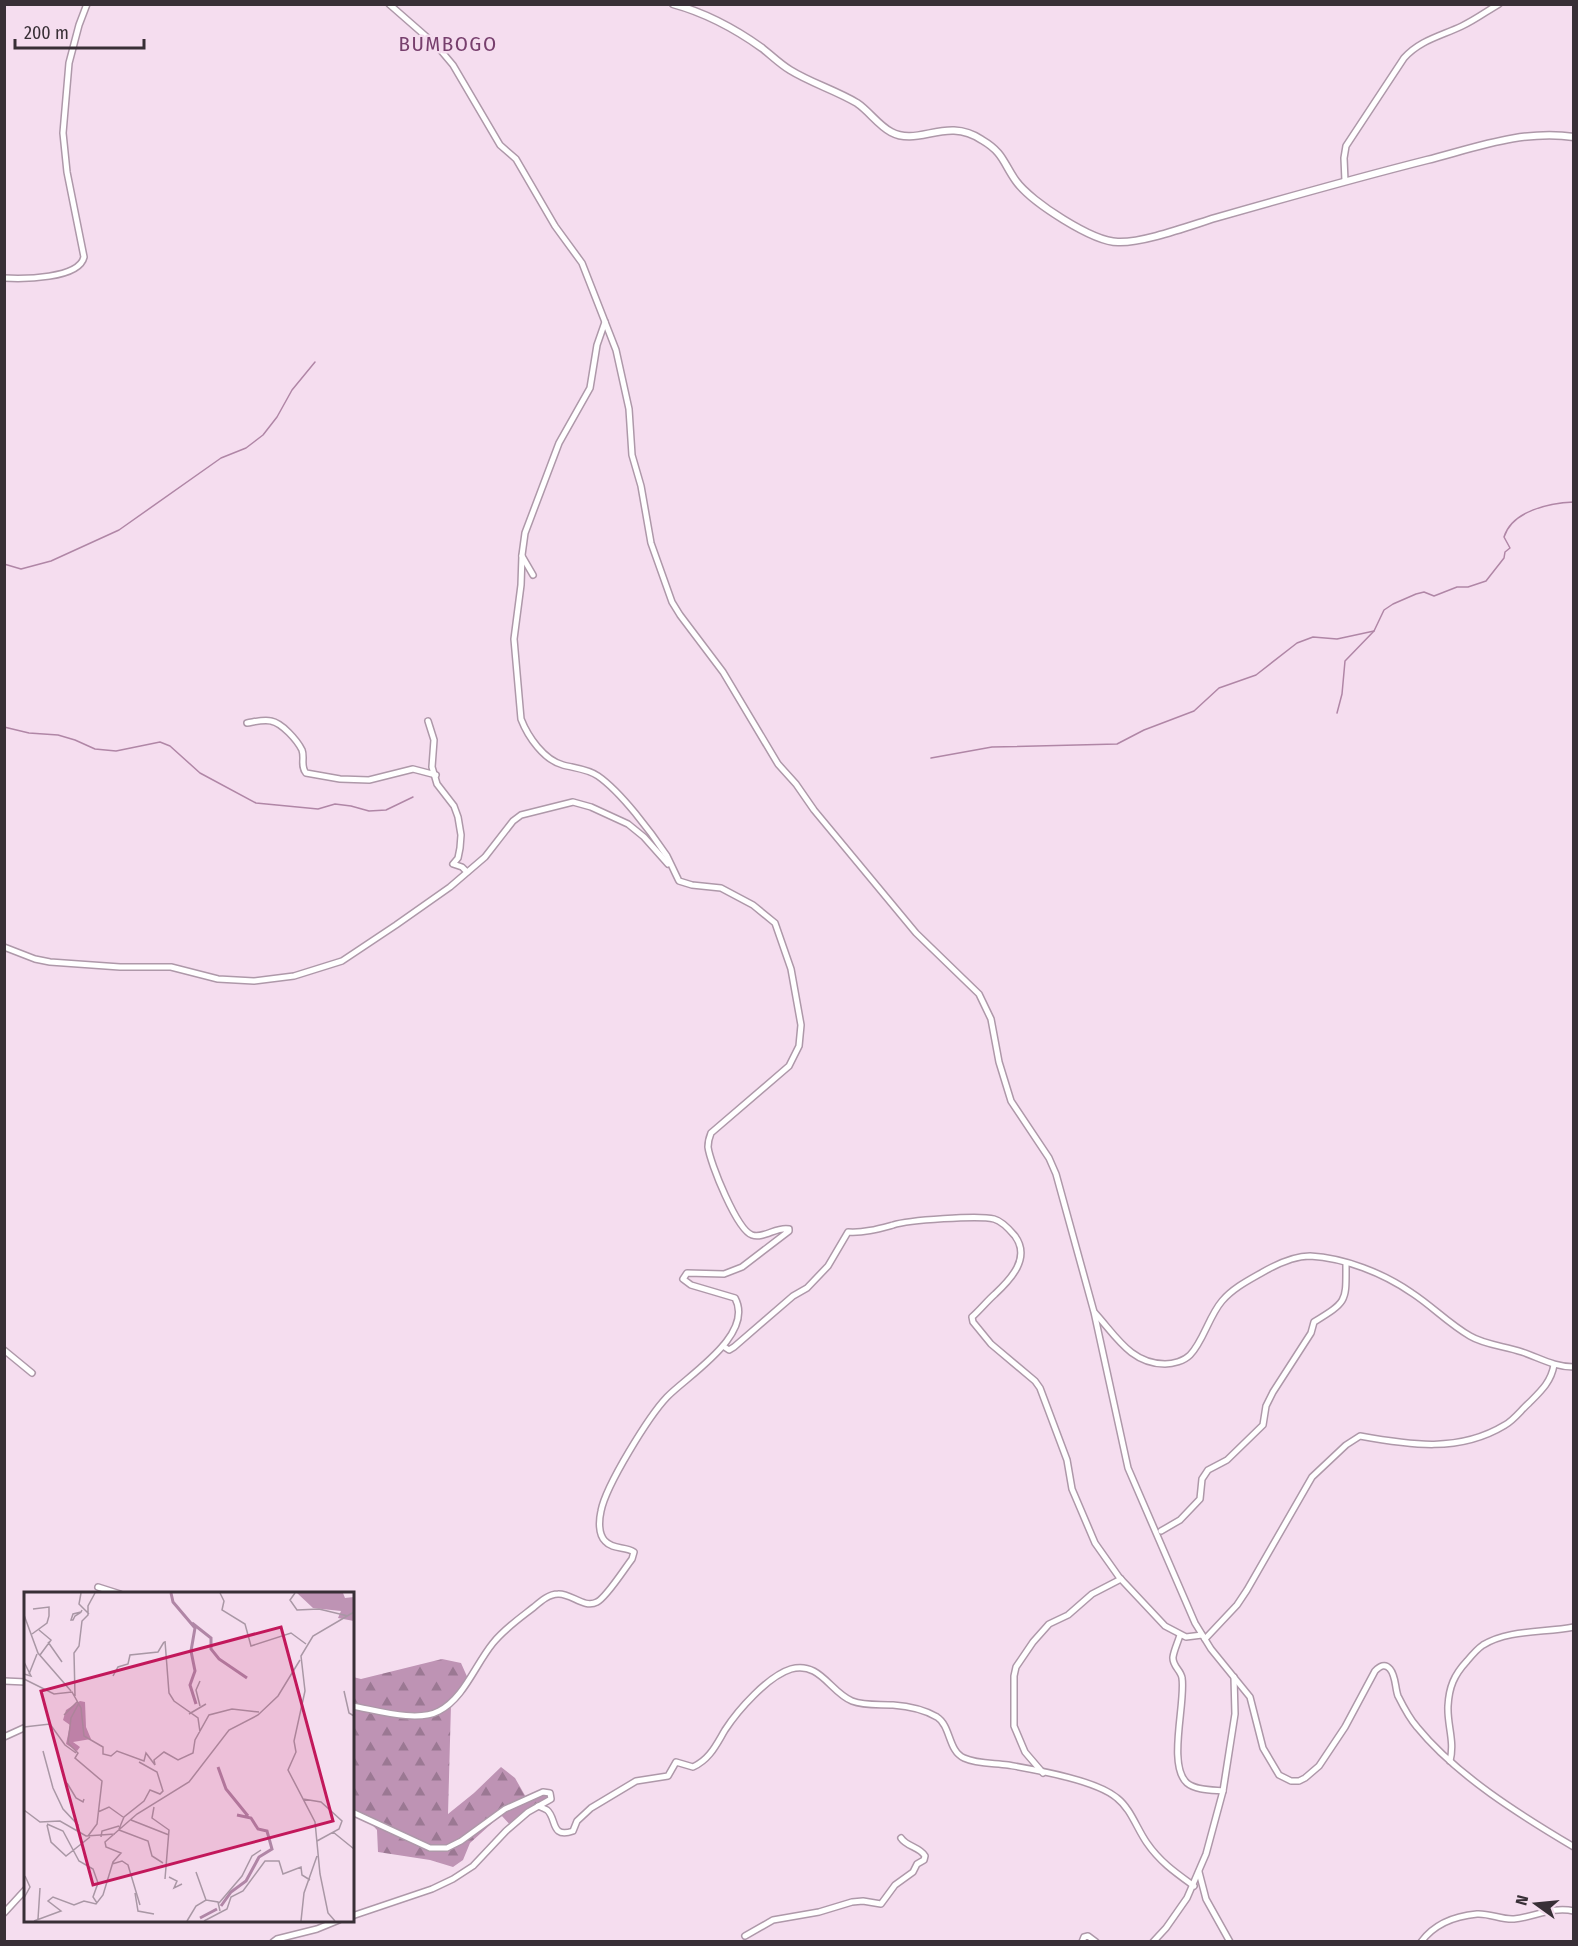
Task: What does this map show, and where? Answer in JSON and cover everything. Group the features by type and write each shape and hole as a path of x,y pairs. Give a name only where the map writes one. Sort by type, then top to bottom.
{"main road":[{"path":"673,4 719,21 793,72 856,103 889,131 908,136 952,130 981,138 1003,157 1023,189 1047,208 1078,227 1108,241 1132,241 1257,208 1345,181 1501,141 1544,135 1574,137"}],"street":[{"path":"4,278 27,279 58,274 83,262 84,257 67,172 63,133 69,63 87,4"},
{"path":"389,4 437,46 453,64 500,145 516,159 555,226 582,263 616,350 629,409 632,455 641,486 651,543 672,602 723,672 778,764 916,933 979,994 988,1009 999,1062 1011,1101 1049,1158 1056,1174 1094,1312 1128,1468 1183,1599 1204,1637 1250,1697 1263,1748 1275,1770 1283,1778 1299,1781 1319,1766 1345,1727 1375,1671 1384,1665 1392,1672 1397,1694 1416,1726 1450,1761 1526,1819 1574,1846"},
{"path":"1345,181 1344,158 1347,146 1404,58 1418,45 1464,25 1499,4"},
{"path":"354,1706 411,1716 437,1712 447,1706 460,1692 493,1642 509,1626 549,1596 567,1595 580,1602 592,1604 598,1602 632,1559 634,1552 630,1549 612,1547 603,1539 599,1526 601,1510 608,1491 635,1443 668,1396 723,1346 733,1331 738,1313 735,1298 686,1282 683,1279 684,1276 687,1272 724,1274 742,1267 789,1232 789,1229 784,1228 757,1236 748,1232 734,1215 712,1159 708,1141 711,1133 789,1066 799,1046 801,1025 791,969 775,923 753,905 721,888 692,885 679,881 667,857 632,810 612,789 597,775 554,762 545,755 524,729 521,719 514,639 525,533 555,453 590,388 597,345 606,322"},
{"path":"522,555 533,575"},
{"path":"247,723 270,720 293,737 302,752 303,770 306,773 340,779 369,780 413,769 436,775"},
{"path":"428,721 434,740 432,767 437,784 454,806 458,817 461,835 460,848 458,858 453,864 462,867 467,872"},
{"path":"4,947 50,962 120,967 171,967 218,979 254,981 294,976 342,961 396,925 485,858 521,815 573,802 628,824 644,837 673,870"},
{"path":"723,1346 729,1350 734,1347 793,1296 807,1288 828,1266 848,1232 872,1231 893,1224 955,1219 1000,1221 1013,1233 1021,1246 1022,1257 1012,1275 972,1317 972,1322 991,1344 1035,1381 1040,1388 1067,1460 1072,1489 1095,1543 1121,1579 1165,1626 1180,1635 1190,1637 1204,1637 1237,1605 1312,1477 1351,1440 1360,1437 1422,1446 1442,1446 1474,1439 1506,1425 1515,1417 1545,1386 1552,1376 1554,1365"},
{"path":"1094,1312 1114,1338 1132,1354 1149,1363 1170,1364 1191,1355 1214,1311 1223,1299 1238,1287 1273,1267 1295,1258 1309,1256 1346,1263 1388,1280 1412,1293 1474,1338 1522,1352 1554,1365 1574,1367"},
{"path":"1161,1531 1180,1520 1200,1499 1202,1479 1208,1470 1227,1460 1263,1425 1266,1406 1311,1333 1314,1322 1339,1306 1346,1292 1346,1263"},
{"path":"4,1350 32,1373"},
{"path":"1042,1773 1025,1752 1014,1726 1016,1667 1049,1624 1068,1615 1092,1594 1121,1579"},
{"path":"98,1587 116,1592"},
{"path":"1450,1761 1453,1744 1448,1709 1449,1695 1454,1676 1478,1648 1493,1640 1574,1628"},
{"path":"1180,1635 1173,1658 1174,1665 1182,1677 1178,1733 1179,1770 1185,1782 1193,1787 1223,1791"},
{"path":"538,1806 550,1813 555,1828 562,1832 573,1831 580,1818 591,1808 636,1781 647,1778 664,1778 668,1776 676,1762 695,1766 711,1754 730,1723 763,1685 788,1670 798,1668 813,1670 849,1700 860,1704 896,1705 920,1710 937,1718 944,1724 954,1748 961,1757 972,1761 1009,1765 1098,1787 1117,1797 1162,1863 1194,1886"},
{"path":"1153,1941 1174,1917 1194,1886 1206,1854 1223,1791 1235,1714 1234,1676"},
{"path":"4,1681 24,1682"},
{"path":"4,1737 24,1728"},
{"path":"354,1813 430,1848 447,1848 461,1841 505,1809 543,1791 550,1793 551,1799 512,1826 473,1866 453,1879 432,1889 354,1915"},
{"path":"745,1936 773,1920 819,1912 852,1902 881,1904 895,1885 910,1875 926,1856 901,1838"},
{"path":"1199,1872 1211,1909 1230,1941"},
{"path":"4,1913 24,1891"},
{"path":"1421,1941 1435,1927 1451,1918 1478,1914 1513,1919 1552,1910 1574,1911"},
{"path":"273,1941 334,1922"},
{"path":"1082,1941 1088,1936 1096,1941"}],"green space":[{"path":"442,1659 461,1663 469,1681 451,1704 448,1814 501,1767 515,1778 527,1799 543,1792 549,1794 550,1799 512,1827 501,1815 470,1843 463,1860 453,1867 430,1860 378,1852 377,1830 367,1819 354,1813 354,1677 361,1679"}],"waterway":[{"path":"4,564 21,569 51,561 119,530 221,458 246,448 263,435 277,417 292,390 315,362"},
{"path":"1337,713 1342,694 1345,661 1374,631 1384,610 1416,594 1424,592 1434,596 1457,587 1468,587 1486,581 1510,548 1504,537 1508,528 1515,521 1533,510 1554,504 1574,502"},
{"path":"931,758 992,747 1117,744 1144,730 1194,711 1219,688 1256,675 1297,643 1313,637 1337,639 1374,631"},
{"path":"4,727 29,733 58,735 95,749 116,751 160,742 170,746 200,773 256,803 318,809 335,804 369,811 386,810 413,797"}],"district":[{"name":"BUMBOGO","path":"448,44"}]}
